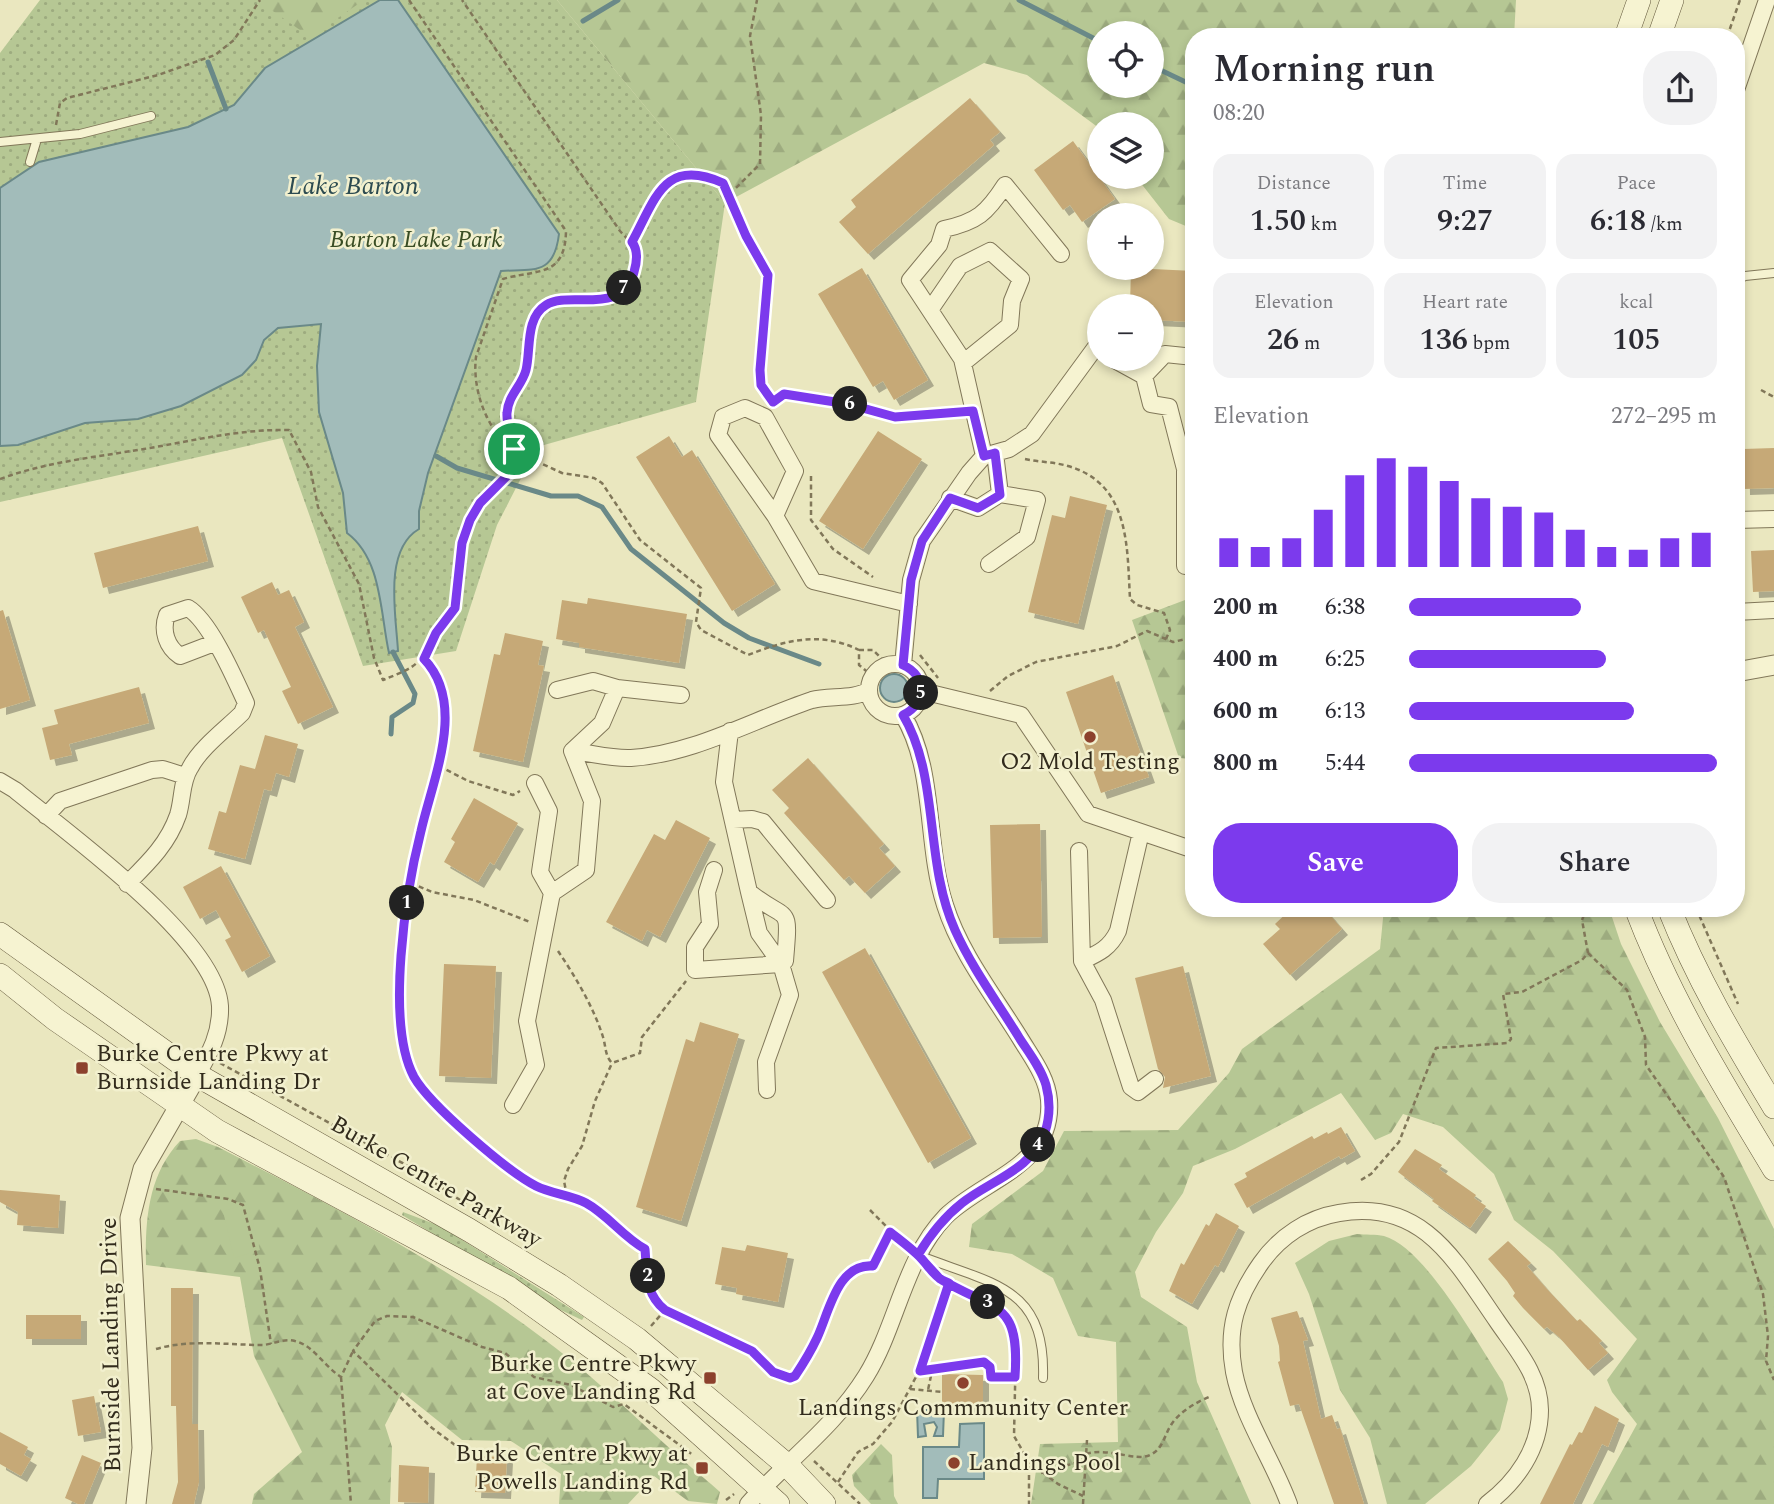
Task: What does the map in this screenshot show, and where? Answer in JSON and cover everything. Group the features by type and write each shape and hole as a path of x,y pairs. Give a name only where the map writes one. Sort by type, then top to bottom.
{"main road":[{"path":"1629,28 1639,0"},
{"path":"1662,28 1672,0"},
{"path":"1640,917 1659,967 1686,1021 1774,1169"},
{"path":"1673,917 1688,956 1715,1007 1774,1107"},
{"name":"Burke Centre Parkway","path":"0,934 197,1075 259,1113 364,1168 559,1285 637,1339 788,1466 824,1504"},
{"path":"0,975 55,1019 217,1131 509,1288 650,1390 763,1499"}],"street":[{"path":"1745,64 1767,0"},
{"path":"1000,495 997,453 973,411 963,363 910,280 939,245 944,229 966,224 989,210 1005,185 1061,254"},
{"path":"930,310 960,266 990,251 1021,279 1012,301 1010,325 963,363"},
{"path":"1143,376 1165,354 1185,356"},
{"path":"572,751 628,758 654,755 688,747 815,699 862,694 871,683 895,665 905,642 909,604 922,541 950,498 997,453 1032,434 1087,359"},
{"path":"1134,371 1143,376 1151,404 1169,407 1185,464"},
{"path":"775,516 795,471 765,416 768,411 745,408 723,417 718,435 775,516 813,581 909,604"},
{"path":"950,498 978,508 1000,495 1037,500 1027,537 989,564"},
{"path":"1745,520 1774,519"},
{"path":"1745,612 1774,610"},
{"path":"127,884 158,853 171,833 179,812 185,776 191,764 242,713 246,703 214,643"},
{"path":"871,683 871,698 880,711 895,716 903,715 916,706 922,691 917,676 895,665"},
{"path":"1745,670 1774,665"},
{"path":"557,690 593,681 617,688 681,695"},
{"path":"572,751 602,723 617,688"},
{"path":"922,691 1021,715 1088,814 1185,847"},
{"path":"763,1499 788,1466 841,1409 864,1379 891,1328 918,1255 947,1216 1026,1162 1045,1132 1049,1100 1041,1072 965,950 945,906 935,869 924,784 912,730 903,715"},
{"path":"730,731 724,782 760,933 780,964 790,995 766,1062 767,1090"},
{"path":"552,893 586,870 593,801 572,751"},
{"path":"46,816 60,801 152,771 163,769 185,776"},
{"path":"0,781 46,816 183,933 204,961 216,987 220,1004 217,1039 197,1075"},
{"path":"513,1105 536,1065 527,1021 552,893 540,872 549,811 535,783"},
{"path":"733,820 752,818 763,822 827,900"},
{"path":"1082,961 1102,952 1112,943 1118,931 1141,832"},
{"path":"1079,851 1082,961 1103,1000 1132,1087 1138,1092 1155,1079"},
{"path":"714,870 707,892 710,924 695,947 695,970 780,964 785,961 788,922 783,912 749,892"},
{"name":"Burnside Landing Drive","path":"136,1504 142,1448 130,1218 143,1169 178,1103 197,1075"},
{"path":"1289,1504 1241,1394 1234,1372 1231,1327 1241,1290 1266,1256 1292,1231 1324,1215 1361,1209 1396,1214 1427,1232 1455,1260 1534,1376 1540,1411 1531,1453 1508,1488 1487,1504"}],"lane":[{"path":"0,142 80,134 151,116"},
{"path":"30,162 37,139"},
{"path":"1745,276 1774,273"},
{"path":"918,1255 1009,1291 1025,1304 1036,1321 1044,1348 1043,1378"}],"path":[{"path":"56,126 60,103 67,98 158,75 224,50 260,0"},
{"path":"409,0 566,231 565,246 555,265 536,275 503,279 476,357 474,370 478,394 500,440 514,449"},
{"path":"0,479 32,469 220,435 257,429 289,430 310,472 318,507 359,584 374,658 383,680 416,666 424,659 436,633 455,608 462,543 470,520 480,503 513,473 518,465 506,416 509,398 526,372 530,337 538,313 553,303 592,301 621,292 632,278 636,267 636,248 620,231 462,0"},
{"path":"730,194 760,164 761,115 750,36 757,0"},
{"path":"1730,28 1740,0"},
{"path":"632,242 666,182 679,174 707,176 723,183 746,236 768,275 760,370 761,385 773,402"},
{"path":"1761,390 1774,397"},
{"path":"768,411 773,402 784,394 848,404 895,417 973,411"},
{"path":"768,411 773,402"},
{"path":"997,453 1070,467 1105,486 1120,507 1127,540 1130,599 1137,606 1164,613 1170,630 1166,639"},
{"path":"518,465 540,463 562,472 594,478 602,483 640,540 701,588 702,596 696,622 701,630 748,655 778,643 805,638 845,643 859,650 873,650 895,665"},
{"path":"810,469 811,520 833,549 852,565 877,579"},
{"path":"982,691 991,691 1008,676 1036,662 1117,646 1147,631 1173,642 1185,639"},
{"path":"905,642 913,645 944,682"},
{"path":"859,650 859,665 871,683"},
{"path":"424,659 437,673 443,741 411,883 400,977 406,1058 415,1078 479,1144 509,1169 537,1187 587,1203 628,1240 645,1249 649,1290 653,1300 664,1311 752,1351 773,1372 790,1378 795,1376 818,1337 846,1276 859,1267 873,1266 890,1232"},
{"path":"439,766 468,781 513,795 535,783"},
{"path":"411,883 432,892 474,900 545,931 590,1010 603,1037 608,1059 612,1063"},
{"path":"1582,917 1588,953 1627,990 1645,1037 1646,1065 1724,1177 1763,1294 1768,1336 1766,1361 1774,1380"},
{"path":"1700,917 1740,1008"},
{"path":"1361,1181 1371,1174 1399,1142 1436,1048 1508,1043 1511,1039 1503,994 1522,992 1582,960 1588,953"},
{"path":"567,1197 564,1181 582,1146 595,1101 612,1063 640,1053 642,1037 695,970"},
{"path":"152,1188 239,1201 243,1205 260,1269 271,1344"},
{"path":"870,1210 940,1279 996,1307 1010,1322 1017,1343 1014,1436 1028,1462 1041,1473 1083,1496"},
{"path":"838,1482 858,1452 886,1430 910,1389 920,1371 949,1283"},
{"path":"653,1324 664,1311"},
{"path":"351,1504 341,1377 366,1329 387,1316 413,1317 482,1348 505,1353 534,1377 570,1385 613,1406 624,1404 696,1458"},
{"path":"151,1350 194,1344 271,1344 286,1339 307,1346 325,1367 341,1377"},
{"path":"353,1351 432,1428 455,1445"},
{"path":"920,1371 932,1371 952,1364 984,1362 990,1367 991,1377 1015,1377"},
{"path":"928,1390 932,1371"},
{"path":"910,1389 942,1392"},
{"path":"1086,1454 1105,1450 1140,1458 1149,1457 1159,1450 1172,1424 1181,1413 1211,1396"},
{"path":"1083,1504 1087,1440"},
{"path":"1041,1473 1086,1460"},
{"path":"1028,1462 1029,1504"}],"green space":[{"name":"Barton Lake Park","path":"40,0 557,0 725,203 696,402 537,447 497,525 456,651 363,666 282,438 0,502 0,53"},
{"path":"257,0 364,0 310,37"},
{"path":"557,0 1516,0 1514,28 1185,28 1185,226 1169,219 1164,213 1164,203 1156,203 1145,189 1164,189 1164,112 1087,112 1087,119 1027,75 984,63 725,203"},
{"path":"1185,600 1185,758 1179,758 1132,620"},
{"path":"1383,917 1612,917 1621,944 1660,1022 1718,1118 1774,1229 1774,1504 1593,1504 1637,1424 1612,1392 1607,1380 1637,1339 1553,1251 1514,1220 1494,1174 1443,1127 1403,1114 1391,1133 1375,1140 1341,1093 1235,1149 1193,1166 1183,1193 1156,1232 1135,1272 1141,1297 1187,1327 1197,1382 1251,1504 1031,1504 1040,1444 1118,1442 1116,1342 1078,1336 1053,1278 1012,1254 969,1247 972,1224 1043,1171 1064,1131 1178,1130 1229,1073 1242,1049 1380,949"},
{"path":"196,1139 218,1147 401,1245 531,1329 607,1391 720,1492 717,1504 688,1501 654,1476 628,1504 559,1504 561,1474 511,1441 462,1440 402,1392 385,1425 392,1447 390,1504 252,1504 254,1494 302,1452 254,1356 240,1277 146,1265 146,1231 155,1183 169,1154 180,1141"},
{"path":"248,1204 260,1250 234,1258 223,1211"},
{"path":"403,1212 440,1226 584,1317 582,1320 550,1305 402,1215"},
{"path":"1357,1234 1384,1236 1400,1244 1417,1258 1466,1323 1503,1382 1508,1399 1500,1430 1471,1466 1425,1504 1387,1504 1370,1438 1340,1390 1309,1294 1295,1263 1329,1241"},
{"path":"881,1444 892,1455 894,1496 898,1504 871,1504 854,1486 852,1475"}],"water":[{"name":"Lake Barton","path":"380,0 398,0 559,234 553,257 541,267 501,271 428,473 419,511 419,529 408,539 400,552 394,584 398,651 389,653 378,587 367,557 347,533 343,493 319,412 317,366 321,324 278,328 264,340 256,360 242,375 181,406 138,419 85,423 18,445 0,446 0,188 39,162 188,127 234,105 265,68"},
{"path":"894,674 904,678 908,688 904,698 894,702 884,698 880,688 884,678"},
{"path":"917,1410 944,1410 943,1436 934,1436 937,1427 934,1422 924,1424 926,1436 918,1437"},
{"name":"Landings Pool","path":"984,1423 984,1479 938,1479 937,1498 923,1498 923,1447 959,1447 960,1424"}],"building":[{"path":"970,98 1000,132 990,140 994,145 868,254 839,222 856,207 851,200"},
{"path":"1073,141 1087,160 1087,189 1108,189 1115,199 1109,203 1087,203 1087,219 1082,222 1070,205 1063,210 1034,170"},
{"path":"862,268 928,380 894,400 883,381 873,387 818,294"},
{"path":"1164,270 1185,271 1185,322 1164,321 1164,294 1130,294 1131,280 1164,280"},
{"path":"878,431 922,459 863,549 819,521"},
{"path":"669,436 682,457 692,450 775,584 732,611 636,457"},
{"path":"1774,448 1774,488 1745,489 1745,449"},
{"path":"1070,496 1107,505 1078,624 1028,612 1052,515 1065,518"},
{"path":"198,526 208,561 103,588 94,553"},
{"path":"1774,550 1774,591 1753,592 1751,551"},
{"path":"272,582 278,595 289,590 304,622 295,627 333,707 298,724 282,691 291,687 264,630 258,633 241,597"},
{"path":"588,598 687,614 679,663 579,647 579,643 556,639 562,600 587,604"},
{"path":"3,610 30,700 0,709 0,611"},
{"path":"505,633 543,641 538,665 544,666 523,762 473,751 494,654 500,655"},
{"path":"1113,675 1149,777 1101,793 1066,692"},
{"path":"139,687 149,723 69,744 72,755 50,760 42,728 58,724 54,710"},
{"path":"265,735 298,744 289,777 276,773 271,791 264,789 245,859 208,849 219,811 226,813 240,765 255,769"},
{"path":"808,758 884,844 879,848 895,866 865,893 849,876 844,880 784,813 789,808 772,790"},
{"path":"474,798 518,823 494,865 490,862 478,882 444,862 455,842 451,839"},
{"path":"676,820 710,838 660,937 647,930 642,941 606,922 654,834 665,840"},
{"path":"1040,824 1042,937 993,938 990,825"},
{"path":"221,866 270,956 242,972 225,940 231,937 216,910 200,919 183,887"},
{"path":"1282,917 1332,917 1342,929 1290,975 1263,944 1280,929 1275,924"},
{"path":"865,948 971,1138 928,1163 822,972"},
{"path":"444,964 496,966 491,1078 439,1076"},
{"path":"1183,966 1211,1076 1163,1088 1165,1077 1158,1069 1135,978"},
{"path":"700,1022 739,1034 681,1221 636,1207 686,1039 694,1042"},
{"path":"1341,1127 1355,1151 1341,1159 1339,1156 1247,1208 1234,1184 1247,1177 1245,1173 1312,1136 1314,1139"},
{"path":"1415,1149 1442,1165 1439,1169 1476,1195 1474,1198 1486,1206 1470,1228 1398,1172"},
{"path":"0,1190 60,1195 58,1228 17,1225 18,1212 0,1202"},
{"path":"1216,1213 1239,1226 1218,1267 1215,1265 1192,1304 1169,1291 1181,1263 1184,1265 1206,1224 1209,1226"},
{"path":"1508,1241 1531,1263 1527,1266 1577,1321 1580,1319 1602,1341 1599,1343 1608,1353 1588,1370 1559,1337 1547,1327 1544,1329 1523,1308 1513,1296 1515,1293 1507,1281 1488,1259"},
{"path":"747,1245 788,1253 778,1302 736,1294 737,1288 715,1284 722,1247 745,1251"},
{"path":"171,1288 193,1288 192,1424 198,1424 199,1482 194,1504 172,1504 178,1482 176,1406 171,1406"},
{"path":"1297,1311 1308,1340 1303,1341 1321,1419 1332,1415 1337,1429 1340,1428 1364,1504 1334,1504 1299,1404 1290,1406 1278,1362 1279,1346 1271,1318"},
{"path":"26,1315 81,1315 81,1339 26,1339"},
{"name":"Landings Commmunity Center","path":"942,1374 983,1375 983,1407 942,1407"},
{"path":"94,1396 101,1432 78,1436 72,1400"},
{"path":"1595,1406 1619,1419 1608,1447 1602,1444 1573,1504 1540,1504 1570,1444 1572,1445 1579,1432 1582,1433"},
{"path":"0,1432 28,1447 24,1455 31,1459 21,1476 0,1464"},
{"path":"82,1455 101,1463 84,1504 78,1504 65,1498"},
{"path":"477,1456 507,1457 505,1493 475,1492"},
{"path":"399,1465 429,1467 428,1503 398,1502"}],"waterway":[{"path":"583,21 618,0"},
{"path":"1019,0 1087,35"},
{"path":"208,62 226,109"},
{"path":"1164,72 1185,82"},
{"path":"436,456 457,468 551,496 578,496 602,507 631,549 724,623 749,638 819,664"},
{"path":"391,734 392,717 413,703 415,694 393,652"}],"place":[{"name":"O2 Mold Testing","path":"1090,737"},
{"name":"Burke Centre Pkwy at Burnside Landing Dr","path":"82,1068"},
{"name":"Burke Centre Pkwy at Cove Landing Rd","path":"710,1378"},
{"name":"Landings Commmunity Center","path":"963,1383"},
{"name":"Landings Pool","path":"954,1463"},
{"name":"Burke Centre Pkwy at Powells Landing Rd","path":"702,1468"}],"route":[{"path":"514,449 506,416 509,398 526,372 530,337 538,313 546,305 553,303 592,301 621,292 632,278 636,267 636,248 632,242 666,182 679,174 694,173 723,183 746,236 768,275 768,302 760,370 761,385 773,402 784,394 848,404 895,417 973,411 984,456 995,453 1000,495 978,508 950,498 922,541 911,580 903,665 917,676 922,691 916,706 903,715 912,730 924,784 935,869 945,906 965,950 1041,1072 1049,1100 1045,1132 1026,1162 962,1203 931,1234 918,1255 940,1279 949,1283 920,1371 932,1371 952,1364 984,1362 990,1367 991,1377 1015,1377 1017,1343 1010,1322 1004,1314 984,1299 970,1292 940,1279 918,1255 890,1232 873,1266 859,1267 846,1276 822,1322 818,1337 795,1376 790,1378 773,1372 768,1364 752,1351 715,1336 696,1323 665,1310 653,1300 649,1290 645,1249 628,1240 587,1203 537,1187 509,1169 479,1144 415,1078 406,1058 400,977 407,905 421,831 443,741 437,673 424,659 436,633 455,608 462,543 470,520 480,503 513,473 518,465 514,449"}]}
